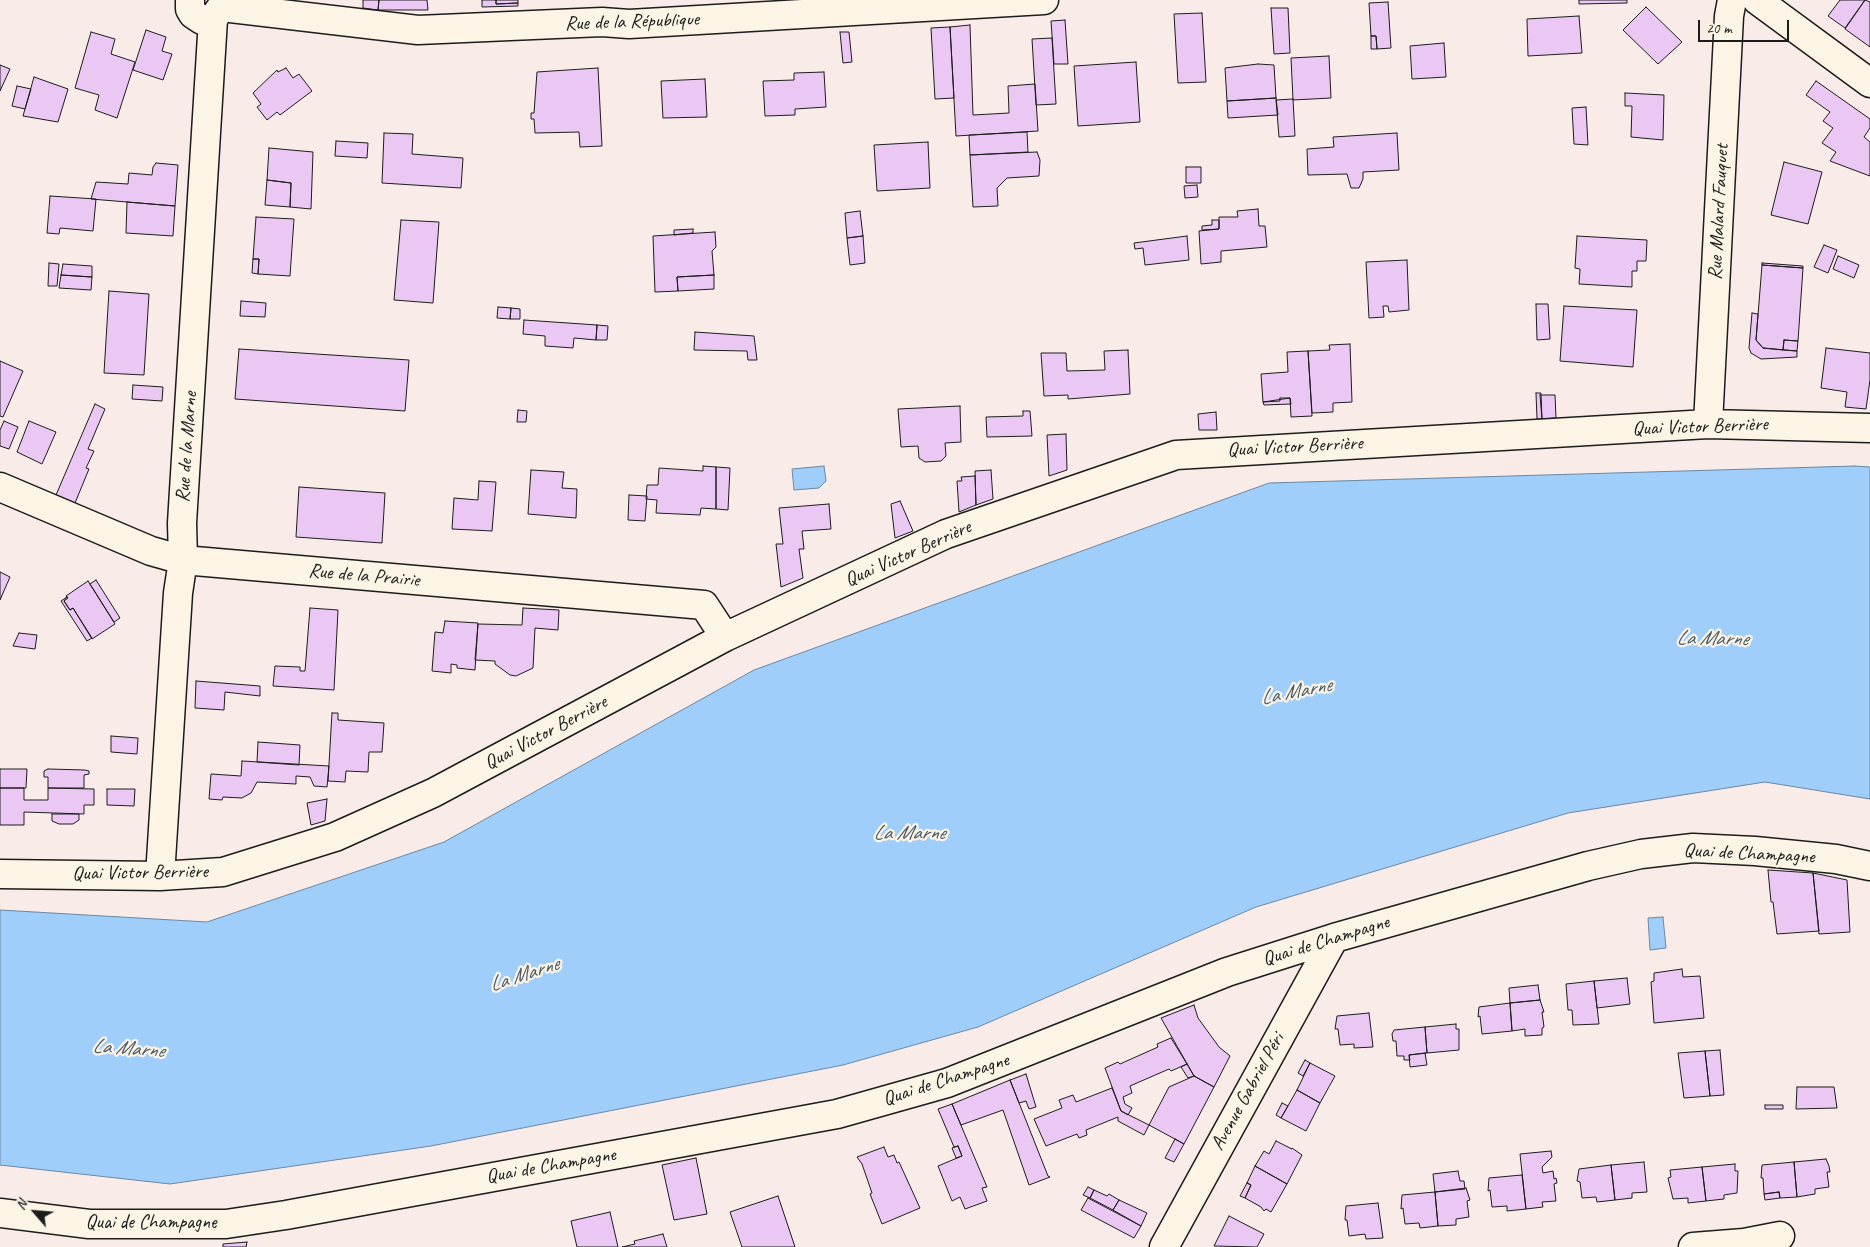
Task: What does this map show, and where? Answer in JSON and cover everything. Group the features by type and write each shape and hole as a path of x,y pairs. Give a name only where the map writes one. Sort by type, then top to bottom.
{"street":[{"name":"Rue de la République","path":"186,1 196,17 207,21 219,8 418,30 602,22 629,24 1044,0"},
{"name":"Rue Malard Fauquet","path":"1708,424 1729,16 1732,0"},
{"path":"1757,0 1870,84"},
{"name":"Rue de la Marne","path":"160,876 178,593 183,560 182,523 219,8"},
{"name":"Quai Victor Berrière","path":"0,874 160,876 223,872 335,837 433,793 724,637 946,534 1176,455 1708,424 1870,428"},
{"name":"Rue de la Prairie","path":"0,487 151,551 183,560 704,605 724,637"},
{"name":"Quai de Champagne","path":"0,1214 89,1224 226,1224 286,1215 837,1114 947,1083 1227,972 1334,938 1588,866 1641,854 1693,848 1755,851 1836,860 1870,866"},
{"name":"Avenue Gabriel Péri","path":"1164,1247 1334,938"},
{"path":"1693,1247 1744,1245 1780,1236"}],"water":[{"path":"824,466 826,481 819,488 794,490 792,469"},
{"name":"La Marne","path":"1870,467 1870,799 1765,782 1568,813 1256,907 978,1027 843,1065 431,1146 170,1184 0,1165 0,910 207,922 444,842 754,670 1269,483"},
{"path":"1663,917 1666,948 1650,950 1648,918"}],"building":[{"path":"363,0 379,0 378,10 363,8"},
{"path":"379,0 427,0 428,10 378,10"},
{"path":"482,0 496,0 496,4 518,3 518,6 482,7"},
{"path":"496,0 518,0 518,3 496,4"},
{"path":"1579,0 1627,0 1627,3 1579,4"},
{"path":"1840,0 1865,0 1845,28 1828,16"},
{"path":"1865,0 1870,2 1870,47 1845,29"},
{"path":"1388,2 1391,48 1377,49 1376,36 1371,36 1369,3"},
{"path":"1646,7 1682,42 1658,64 1623,30"},
{"path":"1271,8 1288,8 1290,53 1274,54"},
{"path":"1202,13 1206,82 1178,83 1174,14"},
{"path":"1579,16 1582,53 1528,56 1527,19"},
{"path":"1065,20 1068,64 1054,64 1051,21"},
{"path":"970,25 973,115 1009,113 1008,86 1035,84 1038,131 956,136 950,27"},
{"path":"950,27 954,98 935,99 931,28"},
{"path":"146,30 166,37 162,51 172,54 163,80 133,70"},
{"path":"91,32 115,39 111,54 135,62 117,118 95,110 99,95 75,88"},
{"path":"840,32 849,32 852,62 843,63"},
{"path":"1371,36 1376,36 1377,49 1371,49"},
{"path":"1052,38 1056,104 1036,105 1032,39"},
{"path":"1444,43 1446,77 1412,79 1410,46"},
{"path":"1329,56 1331,98 1293,100 1291,58"},
{"path":"1136,62 1140,122 1078,126 1074,66"},
{"path":"1258,64 1274,65 1276,98 1227,101 1225,68"},
{"path":"0,65 10,69 0,91"},
{"path":"286,68 293,78 299,74 312,91 280,115 277,112 267,120 257,107 261,104 253,93 277,70 278,72"},
{"path":"598,68 602,146 580,147 579,132 535,133 534,119 531,119 531,113 534,113 537,72"},
{"path":"824,72 826,107 795,109 795,115 765,116 763,81 794,80 794,73"},
{"path":"34,77 68,89 58,122 23,116"},
{"path":"705,79 707,117 663,118 661,81"},
{"path":"1816,81 1870,119 1870,128 1864,137 1870,142 1870,176 1830,161 1836,152 1822,143 1833,128 1823,121 1830,112 1806,95"},
{"path":"17,86 31,89 25,109 12,106"},
{"path":"1625,93 1664,95 1663,140 1631,137 1632,106 1625,106"},
{"path":"1276,98 1278,115 1228,118 1227,101"},
{"path":"1293,99 1295,136 1279,137 1276,100"},
{"path":"1586,107 1588,145 1574,144 1572,108"},
{"path":"1027,132 1028,152 970,155 969,135"},
{"path":"384,133 413,134 412,154 463,158 461,188 382,183"},
{"path":"1397,133 1399,170 1363,172 1363,179 1359,188 1351,188 1347,174 1308,175 1307,149 1334,147 1333,137"},
{"path":"336,141 368,143 367,158 335,156"},
{"path":"928,142 930,188 877,191 874,145"},
{"path":"269,148 313,152 311,209 290,207 291,183 267,180"},
{"path":"1037,152 1040,160 1039,176 1007,178 997,188 998,206 973,207 970,155"},
{"path":"1784,162 1822,172 1808,224 1771,215"},
{"path":"156,163 178,165 175,206 91,199 96,182 128,184 129,173 152,175 153,167"},
{"path":"1186,167 1201,167 1201,183 1186,183"},
{"path":"267,180 291,183 290,207 265,205"},
{"path":"1197,185 1198,197 1185,198 1184,186"},
{"path":"50,196 96,199 93,231 60,228 59,234 47,233"},
{"path":"127,202 175,206 173,236 126,233"},
{"path":"1258,209 1259,226 1265,226 1267,247 1221,251 1221,262 1201,264 1199,231 1219,229 1219,217 1238,217 1237,211"},
{"path":"860,211 863,236 847,238 845,213"},
{"path":"256,217 294,219 290,276 258,274 259,259 253,259"},
{"path":"401,220 439,222 433,303 394,300"},
{"path":"1212,220 1219,220 1219,229 1202,230 1202,226 1212,225"},
{"path":"693,229 693,233 674,235 674,230"},
{"path":"715,232 716,247 712,251 714,275 677,277 678,291 655,292 653,236"},
{"path":"863,236 865,263 850,265 847,238"},
{"path":"1187,236 1189,260 1145,265 1143,248 1135,249 1134,243"},
{"path":"1577,236 1647,240 1646,261 1637,261 1637,271 1632,271 1632,287 1579,284 1580,269 1575,268"},
{"path":"1824,245 1837,250 1828,273 1814,267"},
{"path":"1838,256 1859,265 1854,278 1833,269"},
{"path":"253,259 259,259 258,274 252,273"},
{"path":"1407,260 1409,310 1389,312 1388,306 1383,306 1384,317 1369,318 1366,262"},
{"path":"49,263 59,264 57,286 48,286"},
{"path":"1762,263 1803,266 1803,268 1762,265"},
{"path":"63,264 92,266 92,277 61,275"},
{"path":"1762,265 1803,268 1798,341 1784,340 1783,350 1763,348 1756,340"},
{"path":"61,275 92,277 91,290 59,288"},
{"path":"714,275 714,289 678,291 677,277"},
{"path":"109,291 149,294 144,375 104,373"},
{"path":"241,301 266,303 265,317 240,316"},
{"path":"1536,304 1548,304 1550,339 1537,340"},
{"path":"1564,306 1637,310 1633,367 1560,361"},
{"path":"498,307 511,308 510,319 497,318"},
{"path":"511,308 520,309 520,319 510,319"},
{"path":"1752,313 1758,314 1756,340 1763,348 1797,351 1797,357 1761,359 1751,353 1749,348"},
{"path":"524,320 597,325 596,340 574,338 573,348 545,346 545,336 523,334"},
{"path":"597,325 608,326 607,340 596,340"},
{"path":"695,332 754,336 757,360 748,360 747,351 694,350"},
{"path":"1784,340 1798,341 1797,351 1783,350"},
{"path":"1350,344 1352,402 1333,403 1333,412 1312,413 1308,351 1330,350 1329,345"},
{"path":"1826,348 1870,353 1870,380 1866,409 1845,407 1847,392 1821,388"},
{"path":"239,349 409,360 405,411 235,399"},
{"path":"1128,350 1130,394 1068,399 1068,395 1044,396 1041,353 1066,353 1067,371 1105,370 1104,351"},
{"path":"1308,351 1312,416 1291,417 1290,398 1263,402 1261,374 1288,372 1287,352"},
{"path":"0,361 23,371 3,417 0,416"},
{"path":"133,385 163,387 162,401 132,399"},
{"path":"1536,393 1541,393 1542,419 1537,419"},
{"path":"1540,395 1555,395 1556,418 1542,419"},
{"path":"1280,398 1290,398 1291,404 1264,405 1263,402 1280,401"},
{"path":"95,404 105,409 88,449 94,451 86,468 89,469 75,503 56,495"},
{"path":"960,406 961,442 945,443 946,456 941,461 925,462 919,458 918,446 901,447 898,409"},
{"path":"518,410 527,411 526,422 517,422"},
{"path":"1023,411 1030,411 1032,436 987,437 986,417 1023,416"},
{"path":"1216,412 1217,430 1199,430 1198,414"},
{"path":"4,421 18,427 9,449 0,446 0,430"},
{"path":"29,421 56,432 42,464 17,452"},
{"path":"1066,434 1067,470 1049,476 1047,435"},
{"path":"703,466 716,467 716,509 701,508 700,515 656,513 657,500 646,499 647,485 658,485 659,468 703,471"},
{"path":"716,467 730,468 728,510 716,509"},
{"path":"531,470 564,472 562,488 577,489 576,518 528,514"},
{"path":"991,470 993,499 976,505 975,471"},
{"path":"975,476 976,505 959,512 957,481 962,481 961,477"},
{"path":"479,481 496,482 492,531 452,529 454,498 478,500"},
{"path":"299,487 385,493 382,543 296,537"},
{"path":"629,495 647,496 645,521 628,520"},
{"path":"900,501 913,531 895,538 891,504"},
{"path":"829,504 831,529 802,531 804,549 799,549 803,578 781,587 776,544 783,544 779,508"},
{"path":"0,572 10,577 0,600"},
{"path":"96,580 120,618 114,622 90,584"},
{"path":"88,581 115,624 92,639 73,608 70,610 64,601 68,598 66,596"},
{"path":"67,597 64,601 70,610 73,608 92,638 87,641 61,601"},
{"path":"310,608 338,610 334,690 273,686 275,666 300,667 300,671 305,671"},
{"path":"523,608 559,610 558,630 535,628 533,668 516,676 510,675 495,664 495,661 475,660 478,624 522,625"},
{"path":"445,621 478,623 475,670 457,668 457,665 451,664 451,673 432,671 435,632 443,633"},
{"path":"19,633 37,635 35,649 13,646"},
{"path":"196,681 260,686 260,696 225,692 224,710 195,708"},
{"path":"332,713 338,713 338,720 384,723 382,752 369,752 368,772 346,771 345,782 328,781"},
{"path":"111,736 138,738 137,754 111,752"},
{"path":"258,742 300,745 299,765 257,762"},
{"path":"242,761 329,766 327,787 314,786 310,777 296,776 296,784 257,782 251,793 242,798 223,797 222,800 209,799 211,774 241,776"},
{"path":"0,769 27,769 26,788 0,788"},
{"path":"48,769 85,770 89,771 89,774 84,775 84,788 48,788 48,777 44,777 44,771"},
{"path":"0,788 24,788 24,800 48,800 48,788 94,789 94,805 84,805 84,814 24,812 24,825 0,825"},
{"path":"107,789 135,789 134,806 107,805"},
{"path":"327,799 325,821 311,825 307,803"},
{"path":"52,814 79,814 79,820 73,824 59,824 52,821"},
{"path":"1768,870 1813,873 1819,931 1777,934"},
{"path":"1813,873 1847,880 1850,932 1819,934"},
{"path":"1682,969 1683,977 1700,976 1704,1018 1654,1023 1651,982 1654,981 1654,973"},
{"path":"1627,978 1630,1004 1597,1008 1594,981"},
{"path":"1594,981 1599,1024 1573,1025 1572,1010 1568,1010 1566,984"},
{"path":"1538,985 1540,1000 1510,1003 1509,988"},
{"path":"1540,1000 1544,1012 1542,1012 1544,1027 1542,1028 1542,1035 1525,1036 1525,1029 1512,1031 1510,1003"},
{"path":"1510,1003 1512,1031 1482,1034 1480,1016 1478,1017 1479,1007"},
{"path":"1194,1005 1198,1018 1219,1047 1230,1056 1214,1087 1194,1076 1161,1018"},
{"path":"1369,1013 1373,1047 1354,1048 1354,1044 1340,1045 1338,1029 1335,1029 1337,1016"},
{"path":"1456,1024 1456,1029 1459,1029 1459,1050 1427,1053 1425,1027"},
{"path":"1425,1027 1427,1053 1409,1055 1410,1060 1404,1060 1404,1056 1397,1056 1396,1041 1393,1041 1392,1034 1394,1030"},
{"path":"1171,1038 1187,1064 1171,1071 1169,1069 1130,1086 1132,1093 1123,1097 1125,1104 1132,1108 1128,1115 1121,1111 1105,1068 1118,1062 1120,1064 1158,1047 1157,1044"},
{"path":"1720,1050 1724,1095 1710,1096 1705,1051"},
{"path":"1705,1051 1710,1096 1684,1098 1678,1053"},
{"path":"1425,1053 1427,1065 1410,1067 1409,1055"},
{"path":"1305,1060 1310,1063 1303,1076 1298,1073"},
{"path":"1310,1063 1335,1076 1320,1103 1297,1090"},
{"path":"1187,1064 1194,1076 1188,1078 1181,1067"},
{"path":"1026,1074 1036,1107 1029,1109 1026,1101 1019,1103 1010,1080"},
{"path":"1194,1076 1214,1087 1184,1144 1149,1125 1169,1087"},
{"path":"1010,1080 1050,1177 1029,1185 1003,1110 961,1125 952,1104"},
{"path":"1797,1087 1834,1087 1837,1108 1796,1109"},
{"path":"1112,1088 1121,1111 1149,1125 1144,1135 1118,1121 1118,1117 1086,1130 1087,1135 1079,1138 1077,1134 1046,1146 1034,1119 1062,1108 1059,1100 1073,1095 1076,1102"},
{"path":"1297,1090 1320,1103 1306,1131 1281,1118"},
{"path":"1282,1103 1288,1106 1281,1118 1276,1115"},
{"path":"952,1104 987,1187 982,1188 987,1201 965,1209 960,1197 952,1201 938,1166 962,1156 958,1146 954,1147 938,1109"},
{"path":"1765,1105 1783,1105 1783,1109 1765,1109"},
{"path":"1175,1139 1184,1144 1174,1162 1165,1158"},
{"path":"1276,1141 1302,1155 1287,1184 1255,1166 1264,1151 1269,1154"},
{"path":"958,1146 962,1156 956,1158 952,1148"},
{"path":"884,1147 888,1157 894,1155 897,1163 899,1162 920,1208 882,1224 870,1194 872,1193 862,1164 857,1157"},
{"path":"1551,1151 1552,1157 1542,1167 1543,1173 1553,1171 1554,1179 1556,1178 1557,1183 1554,1184 1556,1201 1542,1202 1543,1207 1526,1209 1520,1154"},
{"path":"696,1158 707,1214 674,1220 662,1165"},
{"path":"1826,1159 1830,1172 1827,1172 1829,1187 1815,1189 1815,1194 1797,1197 1794,1162"},
{"path":"1644,1162 1647,1192 1632,1193 1632,1198 1615,1200 1611,1165"},
{"path":"1794,1162 1797,1197 1780,1198 1779,1192 1764,1194 1763,1178 1761,1178 1762,1165"},
{"path":"1735,1164 1735,1171 1738,1171 1737,1193 1724,1195 1724,1199 1706,1201 1702,1167"},
{"path":"1611,1165 1615,1200 1597,1202 1596,1197 1582,1198 1580,1182 1577,1181 1579,1169"},
{"path":"1255,1166 1287,1184 1271,1212 1266,1209 1264,1211 1261,1207 1245,1198 1251,1185 1247,1183"},
{"path":"1702,1167 1706,1201 1688,1203 1688,1198 1673,1199 1668,1178 1671,1177 1670,1170"},
{"path":"1458,1171 1460,1181 1464,1181 1465,1189 1435,1192 1433,1174"},
{"path":"1522,1175 1526,1209 1507,1211 1507,1206 1492,1207 1490,1190 1488,1191 1489,1178"},
{"path":"1247,1183 1251,1185 1245,1198 1240,1196"},
{"path":"1088,1187 1094,1190 1090,1198 1083,1195"},
{"path":"1466,1188 1470,1200 1467,1201 1469,1217 1456,1219 1456,1225 1438,1226 1435,1192"},
{"path":"1094,1190 1107,1196 1109,1194 1119,1200 1113,1210 1090,1198"},
{"path":"1435,1192 1438,1226 1420,1228 1419,1223 1405,1224 1403,1208 1401,1209 1402,1195"},
{"path":"1779,1192 1780,1198 1765,1200 1764,1194"},
{"path":"778,1196 795,1247 742,1247 730,1212"},
{"path":"1088,1198 1141,1226 1134,1238 1081,1210"},
{"path":"1119,1200 1147,1213 1141,1226 1113,1210"},
{"path":"1378,1203 1383,1238 1366,1239 1365,1234 1349,1236 1347,1220 1345,1220 1346,1206"},
{"path":"610,1212 618,1247 577,1247 571,1221"},
{"path":"1229,1216 1264,1234 1257,1247 1214,1246"},
{"path":"663,1234 667,1247 622,1247 635,1244 634,1241"},
{"path":"247,1242 246,1247 223,1247 223,1244"}]}
